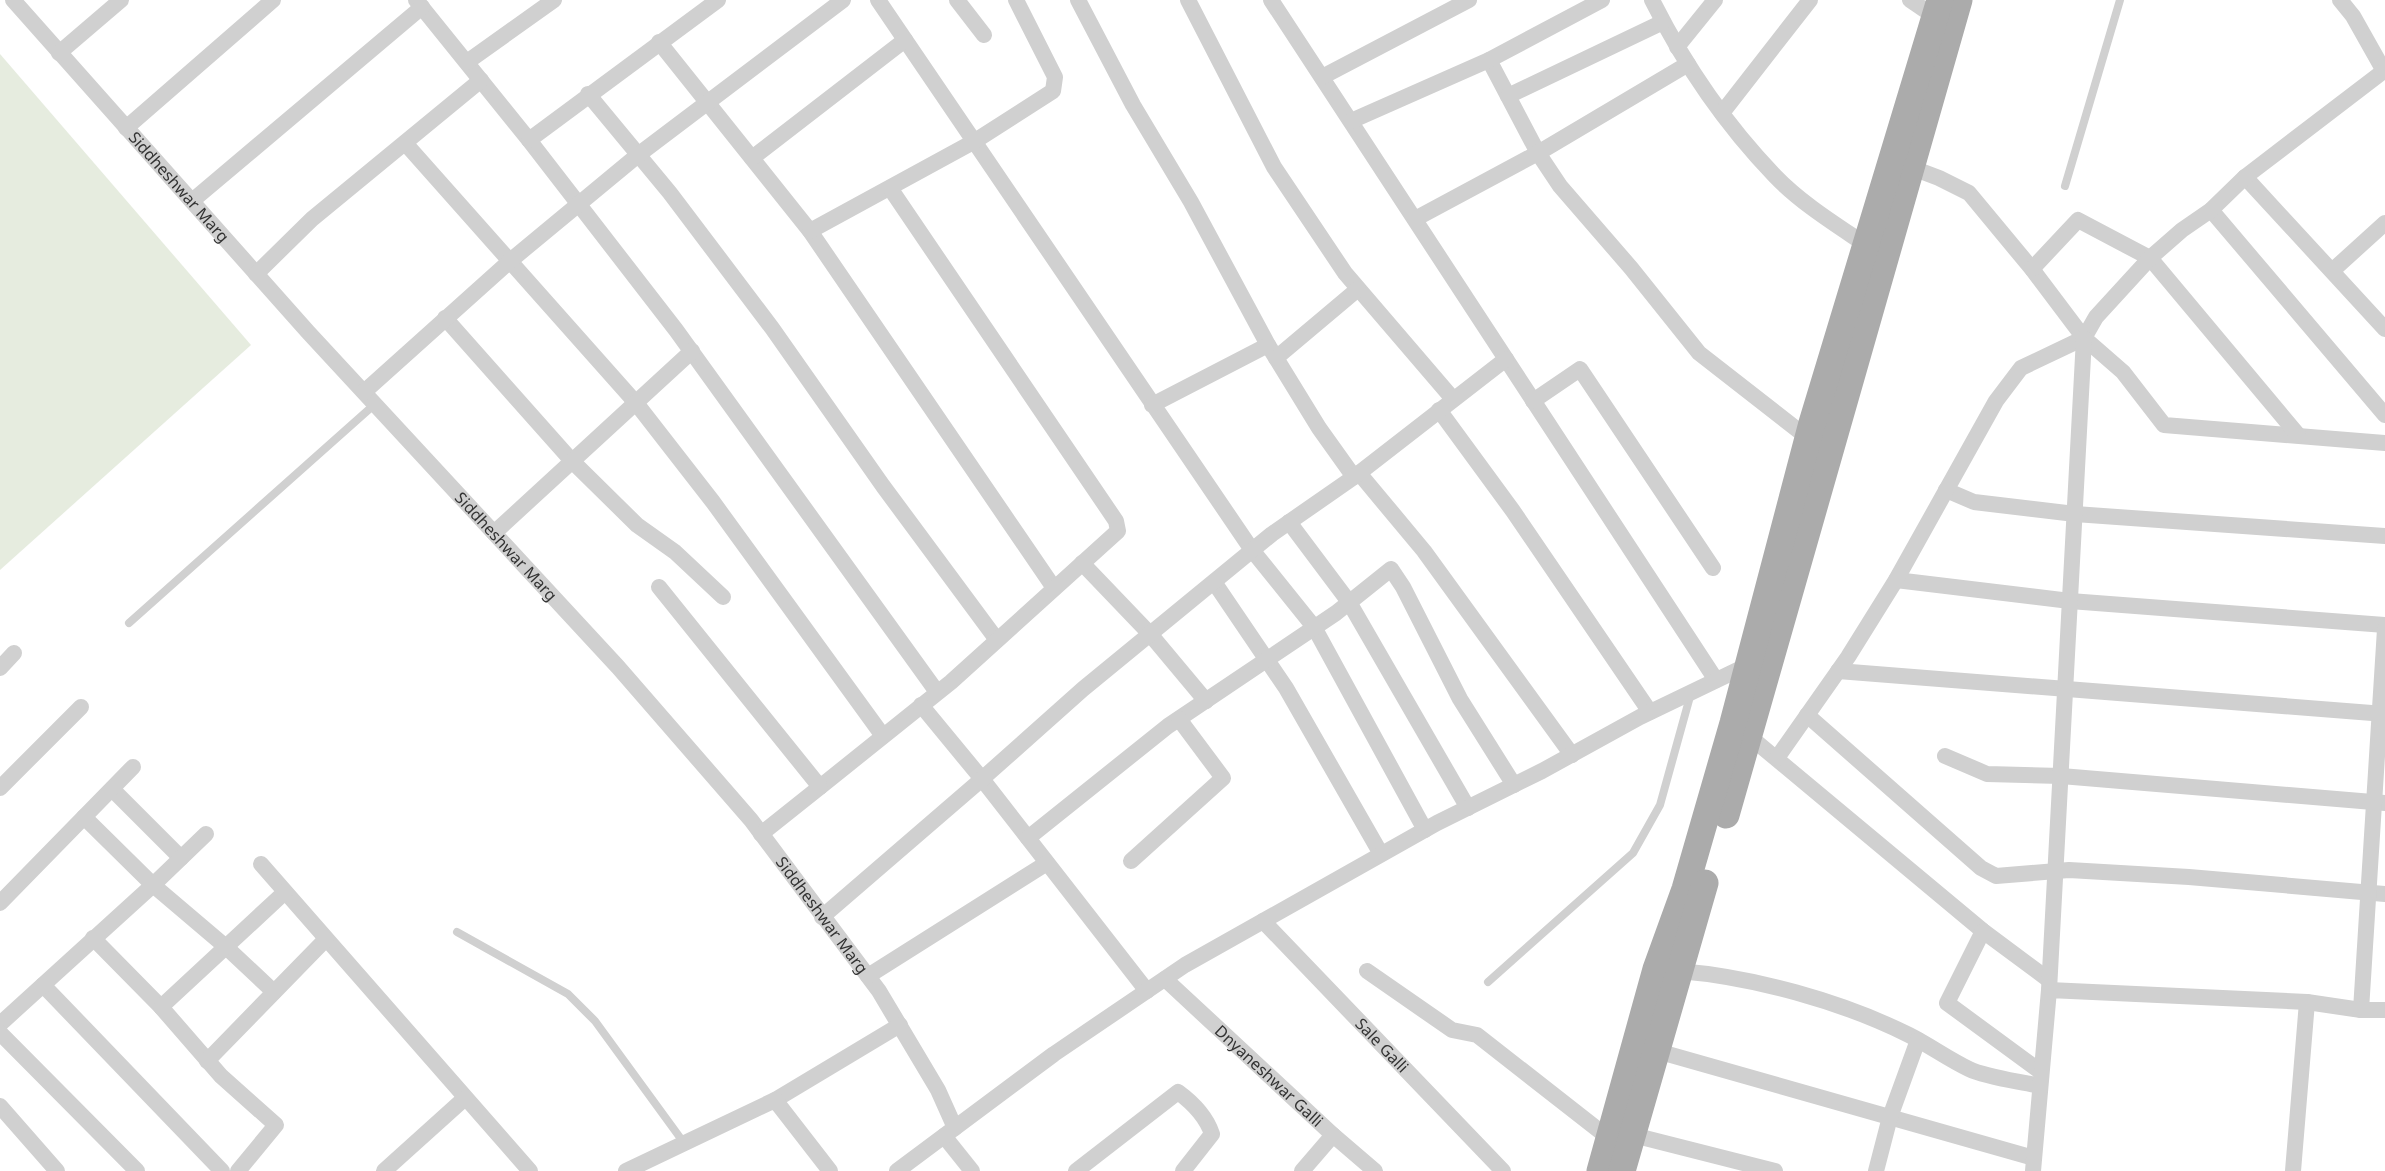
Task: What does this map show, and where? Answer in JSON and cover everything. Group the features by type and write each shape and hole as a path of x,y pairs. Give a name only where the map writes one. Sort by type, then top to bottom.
{"main road":[{"path":"1622,1171 1621,1137 1653,980 1685,889 1748,665 1808,438 1866,244 1900,163 1959,0"},
{"path":"1600,1171 1621,1137 1657,1051 1749,736 1900,163 1937,9"}],"street":[{"name":"Siddheshwar Marg","path":"13,0 256,274 618,667 761,834 868,976 900,1025 938,1089 950,1132 972,1171"},
{"path":"59,54 121,0"},
{"path":"126,128 273,0"},
{"path":"529,140 588,94 718,0"},
{"path":"369,398 445,318 510,261 638,155 843,0"},
{"path":"957,0 984,35"},
{"path":"810,231 975,141 1048,95 1055,86 1055,77 1016,0"},
{"path":"1078,0 1133,105 1191,202 1272,351 1319,428 1356,475 1424,551 1572,755"},
{"path":"1188,0 1274,167 1345,273 1454,399"},
{"path":"1322,77 1469,0"},
{"path":"1351,121 1489,60 1602,0"},
{"path":"1652,0 1677,47 1722,113 1776,177 1824,216 1866,244"},
{"path":"1677,47 1715,0"},
{"path":"1722,113 1810,0"},
{"path":"1910,0 1937,9"},
{"path":"1274,1 1716,680"},
{"path":"1657,1051 1890,1117 2034,1164 2049,985 2084,338 2096,317 2150,258 2182,230 2211,210 2246,177 2384,71 2342,1"},
{"path":"882,2 905,40 1252,550 1314,627 1425,830"},
{"path":"467,62 542,3"},
{"path":"192,201 419,4 529,140 692,351 937,692"},
{"path":"1508,96 1663,22"},
{"path":"752,158 905,40"},
{"path":"659,42 810,231 1054,588"},
{"path":"1489,60 1538,153 1560,186 1699,353 1808,438"},
{"path":"1415,219 1538,153 1688,64"},
{"path":"256,274 312,219 481,80"},
{"path":"588,94 772,328 883,486 997,640"},
{"path":"405,143 636,403 713,502 884,736"},
{"path":"1900,163 1969,193 2032,269 2084,338 2123,372 2164,425 2385,443"},
{"path":"2246,177 2385,329"},
{"path":"761,834 937,692 1118,531 1116,521 890,188"},
{"path":"2211,210 2385,415"},
{"path":"2032,269 2078,220 2150,258 2298,435"},
{"path":"2332,270 2385,223"},
{"path":"1152,405 1272,351 1358,289"},
{"path":"445,318 572,461 637,525 675,552 723,597"},
{"path":"1777,758 1838,671 1896,580 1996,401 2021,369 2084,338"},
{"path":"494,533 692,351"},
{"path":"822,917 1083,689 1252,550 1356,475 1506,358"},
{"path":"1533,401 1580,369 1713,568"},
{"path":"1439,410 1513,511 1650,712"},
{"path":"1946,490 1974,502 2075,514 2385,536"},
{"path":"1289,522 1349,602 1468,808"},
{"path":"1082,563 1150,634 1206,700"},
{"path":"1028,838 1179,719 1314,627 1391,569 1403,587 1460,699 1514,785"},
{"path":"1896,580 2070,601 2385,625"},
{"path":"1214,582 1267,659 1330,762 1381,854"},
{"path":"659,587 820,787"},
{"path":"2361,1010 2367,891 2379,802 2385,629"},
{"path":"0,668 14,653"},
{"path":"897,1171 1054,1054 1185,965 1425,830 1572,755 1650,712 1748,665"},
{"path":"1838,671 2176,700 2382,713"},
{"path":"921,705 982,779 1147,991"},
{"path":"0,788 81,707"},
{"path":"1807,715 1982,868 1996,876 2068,870 2189,877 2385,894"},
{"path":"1131,861 1223,778 1179,719"},
{"path":"1749,736 2049,985 2307,1002 2361,1010 2385,1010"},
{"path":"1945,756 1987,774 2061,776 2379,802"},
{"path":"0,903 133,767"},
{"path":"112,789 181,858"},
{"path":"84,818 153,885 226,947 274,992"},
{"path":"0,1024 206,834"},
{"path":"868,976 1047,863"},
{"path":"261,864 530,1171"},
{"path":"160,1007 285,892"},
{"name":"Sale Galli","path":"1263,921 1503,1171"},
{"path":"1983,931 1947,1003 2041,1079"},
{"path":"93,938 160,1007 207,1061 276,1125 238,1171"},
{"path":"207,1061 326,939"},
{"path":"1367,971 1452,1030 1477,1035 1621,1137 1775,1171"},
{"path":"1679,971 1718,974 1831,1003 1918,1040 1970,1070 2041,1079"},
{"name":"Dnyaneshwar Galli","path":"1165,979 1375,1171"},
{"path":"42,985 222,1171"},
{"path":"2293,1171 2307,1002"},
{"path":"626,1171 775,1100 900,1025"},
{"path":"0,1033 137,1171"},
{"path":"1876,1171 1890,1117 1918,1040"},
{"path":"1076,1171 1178,1092 1189,1100 1208,1121 1212,1134 1183,1171"},
{"path":"384,1171 465,1098"},
{"path":"775,1100 830,1171"},
{"path":"0,1106 57,1171"},
{"path":"1302,1171 1333,1135"}],"lane":[{"path":"2064,186 2120,0"},
{"path":"129,623 369,398"},
{"path":"1488,982 1633,853 1647,832 1660,805 1691,692"},
{"path":"457,932 568,994 595,1021 684,1143"}],"shaded area":[{"path":"0,54 251,345 0,570"}]}
